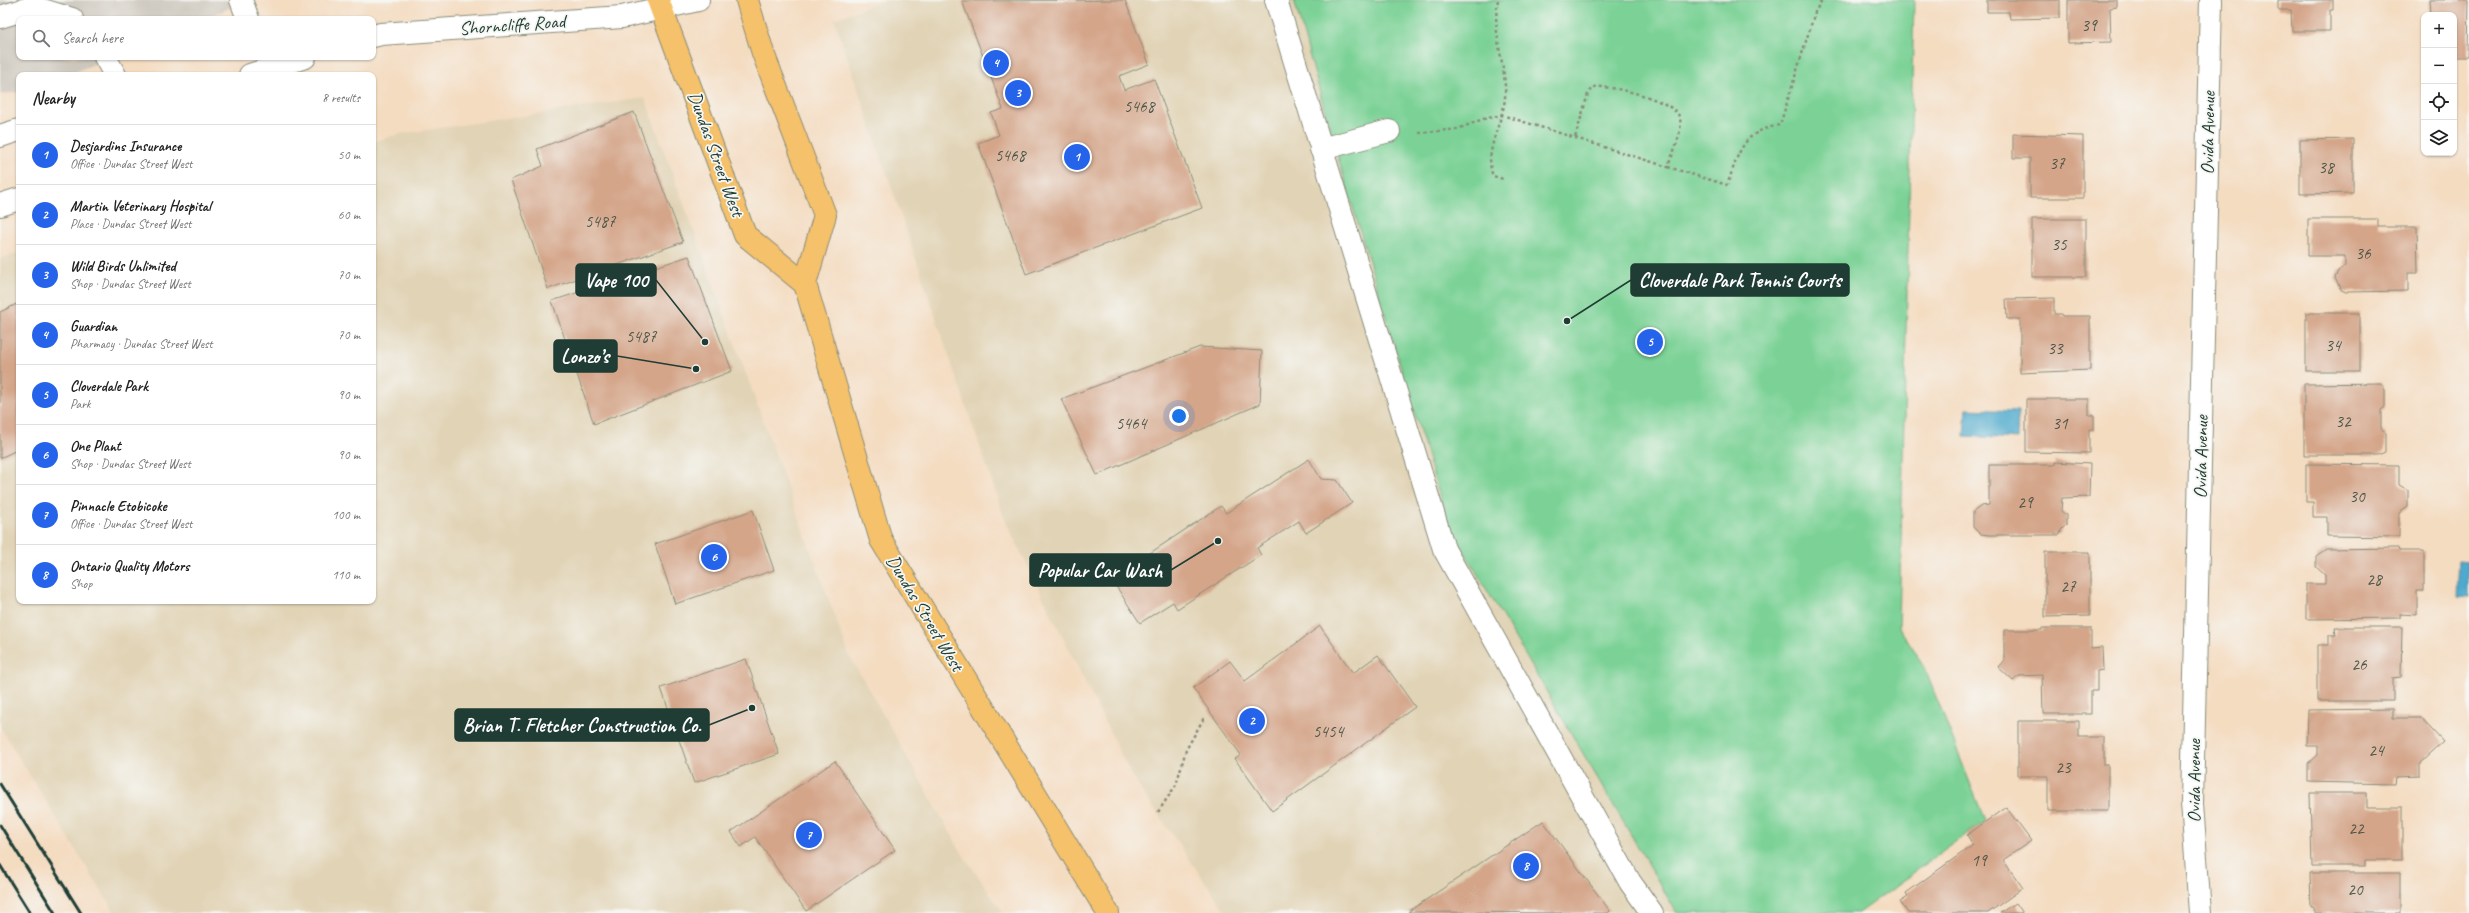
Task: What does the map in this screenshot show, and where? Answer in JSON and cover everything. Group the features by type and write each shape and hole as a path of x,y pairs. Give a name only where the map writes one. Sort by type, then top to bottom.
{"main road":[{"path":"747,0 763,53 825,215 805,284"},
{"name":"Dundas Street West","path":"660,4 745,235 805,284 881,540 1108,913"}],"street":[{"path":"241,0 247,16"},
{"name":"Shorncliffe Road","path":"376,35 622,17 660,4 698,0"},
{"path":"1276,0 1444,549 1630,882 1652,913"},
{"name":"Ovida Avenue","path":"2200,913 2192,803 2211,0"},
{"path":"0,17 33,7 62,16"},
{"path":"107,60 113,72"},
{"path":"259,67 291,60"},
{"path":"0,136 16,131"},
{"path":"1321,149 1389,131"},
{"path":"0,205 16,199"}],"path":[{"path":"1498,0 1496,33 1505,88 1502,115 1490,162 1494,176 1503,179"},
{"path":"1389,131 1426,134 1458,129 1502,115 1727,185 1740,149 1747,137 1763,128 1780,125 1815,12 1822,0"},
{"path":"1576,138 1588,94 1594,87 1612,87 1625,91 1666,104 1677,111 1680,120 1679,130 1668,167"},
{"path":"1158,812 1176,784 1186,750 1205,716"}],"shaded area":[{"path":"0,0 249,0 210,16 16,16 16,60 104,60 75,72 16,72 16,92 0,94"},
{"path":"886,0 1294,0 1448,524 1677,913 1227,913 1132,777 1005,520 834,19"},
{"path":"645,98 849,655 963,855 1004,913 115,913 0,727 0,259 16,254 16,604 376,604 376,141 400,134"}],"green space":[{"path":"1294,0 1914,0 1899,627 1925,669 1985,821 1858,913 1677,913 1448,524 1339,161"}],"water":[{"path":"1966,409 2018,411 2017,439 1964,436"},
{"path":"2459,560 2469,561 2469,597 2457,596"}],"building":[{"path":"1125,0 1149,64 1119,76 1124,90 1154,79 1202,208 1026,274 978,143 999,135 991,113 1003,109 962,1"},
{"path":"1987,0 2060,0 2060,18 2010,19 2009,12 1987,12"},
{"path":"2068,0 2117,0 2117,7 2110,8 2111,42 2068,43"},
{"path":"2278,0 2333,0 2333,10 2330,10 2330,31 2292,31 2291,10 2278,10"},
{"path":"2429,0 2469,0 2468,57 2457,57 2457,12 2430,12"},
{"path":"634,112 683,242 548,289 511,180 543,166 537,149"},
{"path":"2013,134 2083,136 2083,198 2030,198 2030,158 2013,158"},
{"path":"2353,139 2353,193 2300,194 2300,140"},
{"path":"2032,219 2086,219 2086,277 2032,277"},
{"path":"2308,219 2378,219 2378,227 2417,227 2418,273 2408,273 2408,291 2346,292 2341,290 2335,278 2338,271 2345,266 2345,256 2308,256"},
{"path":"689,256 732,371 594,424 552,301"},
{"path":"2054,298 2054,314 2061,314 2062,316 2090,316 2090,370 2020,373 2020,319 2007,319 2006,299"},
{"path":"16,304 16,450 0,458 0,312"},
{"path":"2306,313 2360,313 2360,371 2306,371"},
{"path":"1200,347 1262,351 1260,404 1097,475 1061,399"},
{"path":"2381,383 2385,390 2385,408 2381,411 2381,428 2385,433 2385,452 2378,455 2304,455 2304,384"},
{"path":"2026,399 2089,399 2089,415 2094,415 2094,430 2089,430 2089,453 2026,452"},
{"path":"1309,459 1321,479 1337,480 1352,503 1306,533 1299,521 1257,548 1261,555 1177,609 1173,602 1140,623 1114,583 1147,562 1144,557 1221,506 1226,513"},
{"path":"2055,462 2090,464 2089,497 2062,498 2061,511 2066,515 2066,525 2061,530 2060,535 1990,535 1980,534 1973,527 1973,512 1981,506 1989,505 1989,465 2055,465"},
{"path":"2306,464 2399,465 2399,485 2408,490 2408,507 2399,513 2399,537 2327,536 2327,517 2313,517 2313,502 2306,502"},
{"path":"753,510 774,570 675,604 655,544"},
{"path":"2399,548 2400,551 2424,551 2424,591 2417,591 2417,615 2400,614 2400,618 2306,619 2306,584 2325,584 2325,575 2316,567 2316,556 2326,549"},
{"path":"2045,552 2090,552 2090,616 2045,617"},
{"path":"1320,626 1353,673 1378,655 1415,707 1272,811 1235,759 1241,755 1193,688 1230,661 1245,681"},
{"path":"2335,627 2402,627 2401,677 2393,678 2393,701 2317,701 2317,645 2329,645 2329,635 2336,635"},
{"path":"2042,628 2091,628 2091,648 2102,647 2103,670 2097,671 2097,691 2091,691 2091,714 2043,714 2042,675 2019,676 2013,681 1998,667 2004,660 2004,630 2042,630"},
{"path":"746,659 779,754 694,783 661,688"},
{"path":"2393,709 2393,718 2421,718 2443,742 2420,763 2420,776 2395,777 2394,784 2308,782 2308,764 2318,755 2318,746 2307,746 2308,710"},
{"path":"2018,721 2079,721 2079,737 2104,737 2104,765 2108,765 2108,811 2048,811 2048,776 2018,776"},
{"path":"835,761 895,850 806,911 755,837 741,847 731,832"},
{"path":"2310,793 2367,793 2367,808 2402,808 2402,860 2365,860 2365,866 2312,866"},
{"path":"2006,807 2031,841 2003,860 2023,888 1988,913 1908,913 1900,902 1908,897 1906,893 1973,845 1967,835"},
{"path":"1543,821 1610,911 1608,913 1408,912"},
{"path":"2310,873 2400,873 2400,913 2314,913 2314,906 2311,906"},
{"path":"2015,903 2022,913 2000,913"}],"railway":[{"path":"0,784 81,913"},
{"path":"0,825 55,913"},
{"path":"0,865 30,913"}],"place":[{"name":"Guardian","path":"996,63"},
{"name":"Wild Birds Unlimited","path":"1018,93"},
{"name":"Desjardins Insurance","path":"1077,157"},
{"name":"Cloverdale Park Tennis Courts","path":"1567,321"},
{"name":"Vape 100","path":"705,342"},
{"name":"Cloverdale Park","path":"1650,342"},
{"name":"Lonzo’s","path":"696,369"},
{"name":"Popular Car Wash","path":"1218,541"},
{"name":"One Plant","path":"714,557"},
{"name":"Brian T. Fletcher Construction Co.","path":"752,708"},
{"name":"Martin Veterinary Hospital","path":"1252,721"},
{"name":"Pinnacle Etobicoke","path":"809,835"},
{"name":"Ontario Quality Motors","path":"1526,866"}]}
